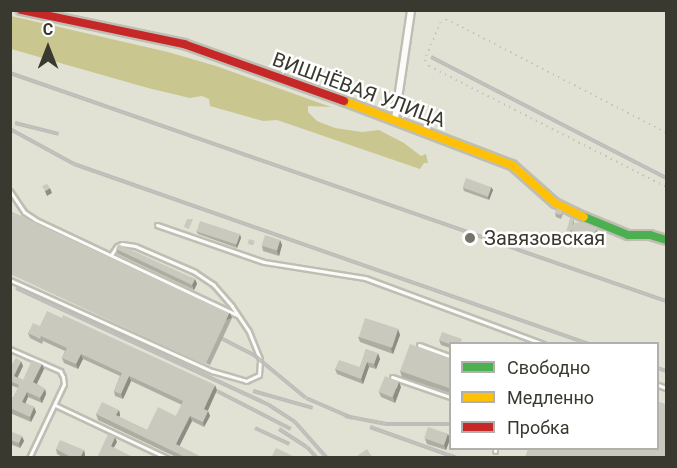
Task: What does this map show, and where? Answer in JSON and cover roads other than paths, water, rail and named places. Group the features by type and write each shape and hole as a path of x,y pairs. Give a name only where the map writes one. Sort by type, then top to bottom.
{"street":[{"name":"ВИШНЁВАЯ УЛИЦА","path":"21,10 184,44 394,119 512,165 540,186 555,203 628,235 650,235 666,240"},
{"path":"394,119 411,10"}],"lane":[{"path":"10,191 29,216 239,316"},
{"path":"158,225 264,262 365,278 538,342"},
{"path":"10,280 212,371 246,381 259,375 260,359 239,316 214,285 195,272 129,244 117,246 111,255"},
{"path":"419,345 449,356"},
{"path":"10,349 60,371 64,384 29,458"},
{"path":"392,377 449,397"},
{"path":"55,405 167,458"}],"railway":[{"path":"431,57 666,178"},
{"path":"10,73 666,301"},
{"path":"15,123 59,134"},
{"path":"10,129 74,164 583,342"},
{"path":"16,288 269,405 295,422 327,458"},
{"path":"209,332 254,355 306,398 352,418"},
{"path":"659,368 666,371"},
{"path":"217,391 291,429"},
{"path":"253,391 313,408"},
{"path":"345,416 386,424 449,424"},
{"path":"370,427 457,458"},
{"path":"255,428 289,444"},
{"path":"279,429 307,447 317,458"}],"place":[{"name":"Завязовская","path":"470,238"}]}
